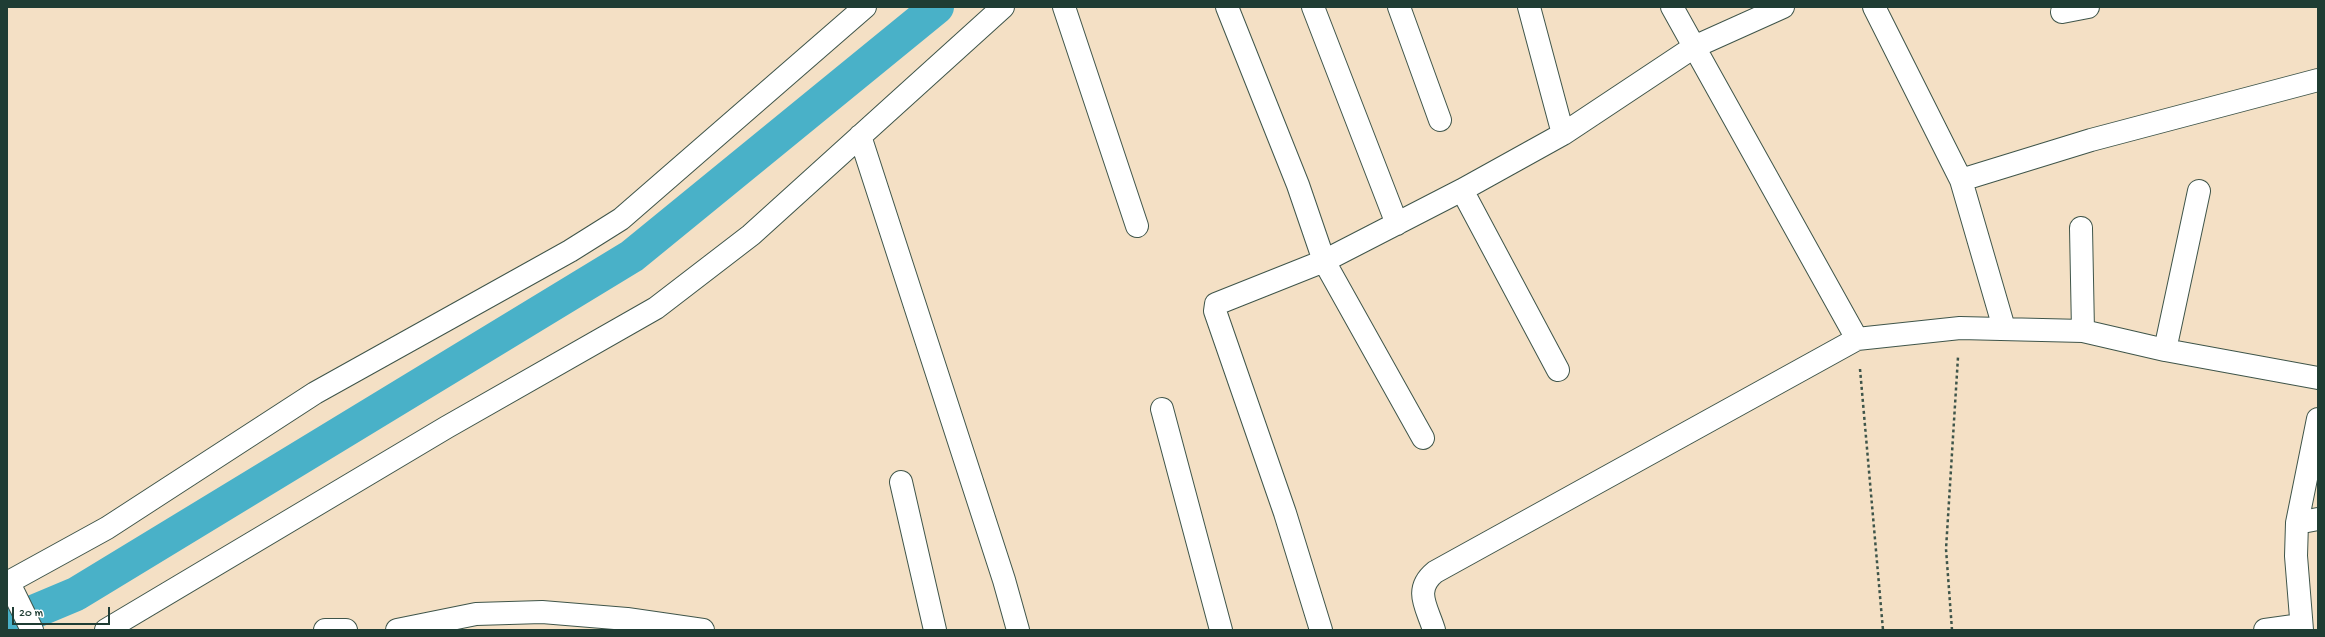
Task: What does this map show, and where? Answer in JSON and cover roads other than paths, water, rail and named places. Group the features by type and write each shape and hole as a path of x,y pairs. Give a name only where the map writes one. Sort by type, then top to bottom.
{"street":[{"path":"32,630 11,589 315,393 570,251 621,219 865,7"},
{"path":"106,630 447,427 656,308 751,235 1003,7"},
{"path":"1064,7 1137,226"},
{"path":"1227,7 1298,185 1324,261 1423,438"},
{"path":"1314,7 1397,224"},
{"path":"1399,7 1440,120"},
{"path":"1529,7 1563,134"},
{"path":"1672,7 1858,339"},
{"path":"1321,630 1285,513 1215,311 1216,304 1324,261 1462,190 1563,134 1694,47 1783,7"},
{"path":"1874,7 1961,180 2004,328"},
{"path":"2062,12 2088,7"},
{"path":"1961,180 2091,140 2318,80"},
{"path":"860,136 1004,580 1018,630"},
{"path":"1462,190 1558,370"},
{"path":"2165,350 2198,191"},
{"path":"2081,228 2083,331"},
{"path":"1434,630 1422,591 1426,579 1435,572 1858,339 1960,328 2083,331 2165,350 2318,378"},
{"path":"1162,409 1221,630"},
{"path":"2265,630 2302,628 2296,556 2297,523 2318,419"},
{"path":"901,482 935,630"},
{"path":"2297,523 2318,519"},
{"path":"397,630 476,614 542,612 627,619 703,630"},
{"path":"325,630 346,630"}],"waterway":[{"path":"7,623 76,594 632,256 937,7"}]}
